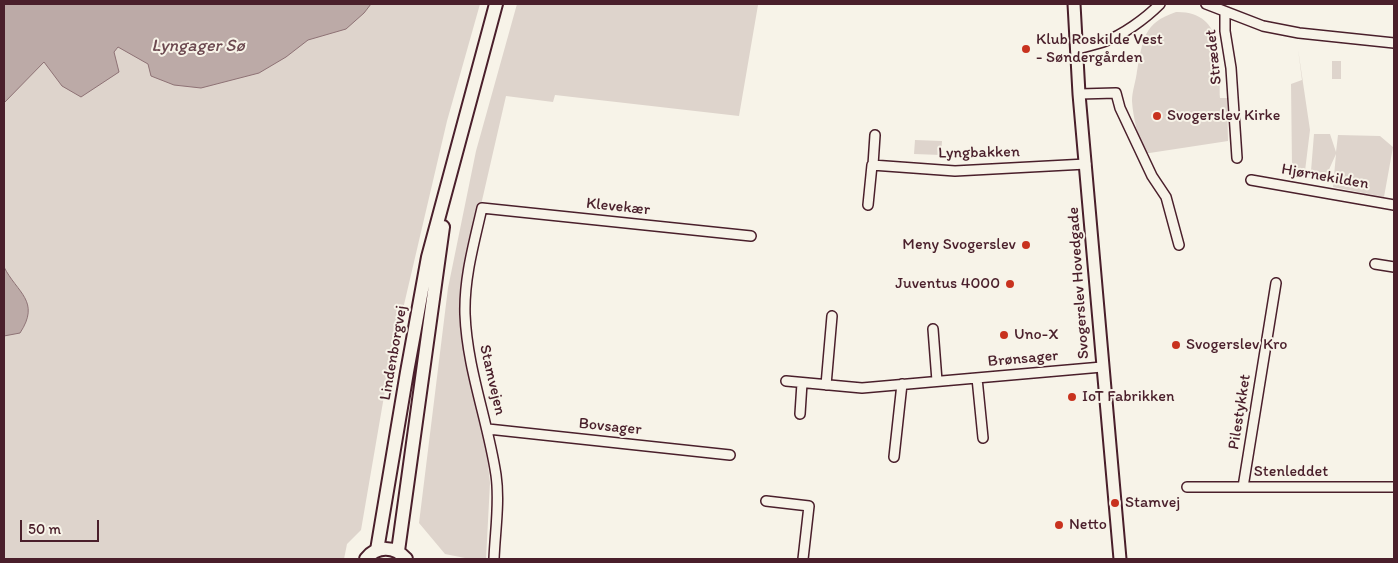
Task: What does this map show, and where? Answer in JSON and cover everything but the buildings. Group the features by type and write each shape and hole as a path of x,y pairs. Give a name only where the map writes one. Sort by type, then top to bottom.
{"main road":[{"name":"Lindenborgvej","path":"378,550 428,257 497,4"},
{"name":"Lindenborgvej","path":"402,555 453,163"},
{"path":"366,559 372,552 388,548 402,555"}],"street":[{"name":"Svogerslev Hovedgade","path":"1074,4 1079,94 1120,559"},
{"path":"1076,49 1104,42 1119,35 1152,12 1160,4"},
{"path":"1206,4 1263,26 1394,43"},
{"name":"Strædet","path":"1224,12 1231,68 1237,158"},
{"path":"1079,94 1116,93 1120,108 1152,176 1166,197 1179,245"},
{"path":"868,205 875,135"},
{"name":"Lyngbakken","path":"873,165 955,171 1086,164"},
{"name":"Hjørnekilden","path":"1251,180 1394,205"},
{"name":"Klevekær","path":"482,208 750,236"},
{"name":"Stamvejen","path":"482,208 467,276 465,312 471,363 488,429 497,478 494,559"},
{"path":"1375,264 1394,267"},
{"name":"Pilestykket","path":"1243,487 1276,283"},
{"path":"826,385 832,316"},
{"path":"933,329 937,381"},
{"name":"Brønsager","path":"786,381 862,388 1102,367"},
{"name":"Brønsager","path":"977,378 983,438"},
{"path":"800,414 802,383"},
{"path":"894,456 902,384"},
{"name":"Bovsager","path":"488,429 730,455"},
{"name":"Stenleddet","path":"1187,487 1394,486"},
{"path":"766,501 809,506 803,559"}],"shaded area":[{"path":"4,4 480,4 447,121 388,373 361,530 347,544 344,559 4,559"},
{"path":"517,4 758,5 739,116 555,95 553,102 506,96 461,292 484,429 490,483 486,559 470,559 445,554 419,523 448,288 476,151"},
{"path":"1176,12 1192,14 1204,20 1212,29 1219,55 1220,98 1227,98 1228,141 1143,154 1132,101 1141,50 1146,34 1151,27 1165,16"},
{"path":"1298,49 1310,130 1305,171 1292,165 1291,84 1302,80"},
{"path":"1332,61 1341,61 1341,79 1332,79"},
{"path":"1314,134 1330,134 1336,152 1338,135 1380,136 1393,147 1384,197 1333,187 1336,154 1327,174 1311,171"},
{"path":"915,140 942,141 941,155 914,154"}],"water":[{"name":"Lyngager Sø","path":"4,4 371,4 346,29 308,40 286,57 259,73 201,88 174,85 151,76 148,64 118,47 114,52 119,72 81,97 62,86 44,62 4,103"},
{"path":"4,267 25,298 28,305 28,313 20,333 4,336"}],"place":[{"name":"Klub Roskilde Vest - Søndergården","path":"1026,49"},
{"name":"Svogerslev Kirke","path":"1157,116"},
{"name":"Meny Svogerslev","path":"1026,245"},
{"name":"Juventus 4000","path":"1010,284"},
{"name":"Uno-X","path":"1004,335"},
{"name":"Svogerslev Kro","path":"1176,345"},
{"name":"IoT Fabrikken","path":"1072,397"},
{"name":"Stamvej","path":"1115,503"},
{"name":"Netto","path":"1059,525"}]}
